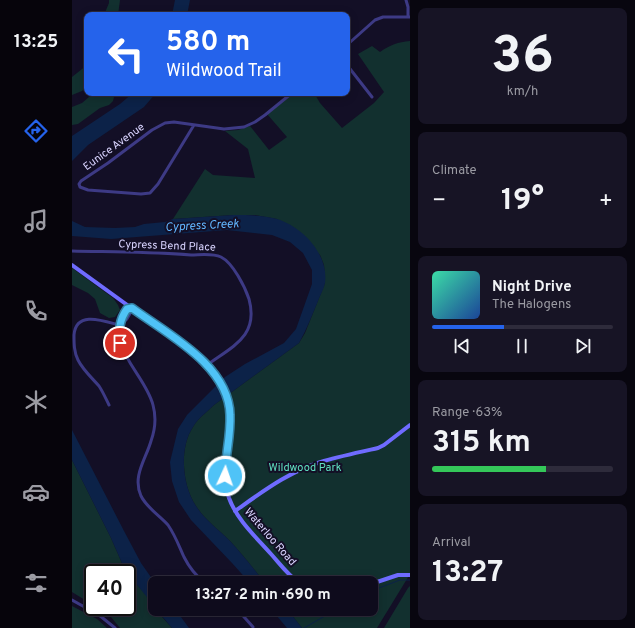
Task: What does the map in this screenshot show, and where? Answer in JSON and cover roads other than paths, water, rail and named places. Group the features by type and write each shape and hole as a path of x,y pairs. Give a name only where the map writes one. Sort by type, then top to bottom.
{"street":[{"path":"350,41 375,20 383,18 409,17 406,0"},
{"path":"350,69 372,97"},
{"path":"194,125 224,129 244,127 262,117 288,96"},
{"name":"Eunice Avenue","path":"168,122 194,125 158,184 150,193 141,194 88,190 80,187 79,184 81,182 108,164 160,125 168,122"},
{"name":"Cypress Bend Place","path":"72,251 169,253 222,257 231,266 243,284 251,308 250,326 243,337 207,365"},
{"name":"Waterloo Road","path":"72,265 196,354 212,370 224,390 229,405 230,437 226,457 225,476 229,498 235,511 249,529 292,576"},
{"path":"132,308 127,309 119,325 120,343 124,354 149,394 153,405 154,414 152,439 140,468 138,486 141,496 148,506 174,534 191,568 198,576"},
{"path":"109,405 101,388 77,358 75,349 75,332 78,324 86,320 100,320 119,325"},
{"path":"235,511 268,488 286,478 323,461 378,448 410,425"},
{"path":"378,582 398,575 410,575"},
{"path":"72,600 99,615 115,628"},
{"path":"243,616 253,628"}],"water":[{"path":"175,0 190,0 188,12 173,12"},
{"path":"129,96 153,96 144,107 88,145 72,161 72,136"},
{"name":"Cypress Creek","path":"234,215 277,219 296,228 305,235 323,262 325,273 324,288 299,343 214,405 195,424 186,445 184,456 185,477 191,497 196,506 234,546 259,576 244,576 191,520 179,502 172,481 170,462 178,429 187,415 225,377 245,364 284,343 296,329 312,284 312,270 303,253 290,242 272,235 227,230 111,239 72,236 72,221 85,227 115,228 135,227 144,224 165,222 173,219"},
{"path":"72,430 141,563 150,576 148,576 148,598 136,584 136,564 122,564 72,460"},
{"path":"162,616 180,616 189,628 172,628"},
{"path":"277,616 293,616 302,628 287,628"}],"waterway":[{"path":"378,588 400,580 410,580"},
{"path":"304,628 325,616"}],"park label":[{"name":"Wildwood Park","path":"305,468"}]}
